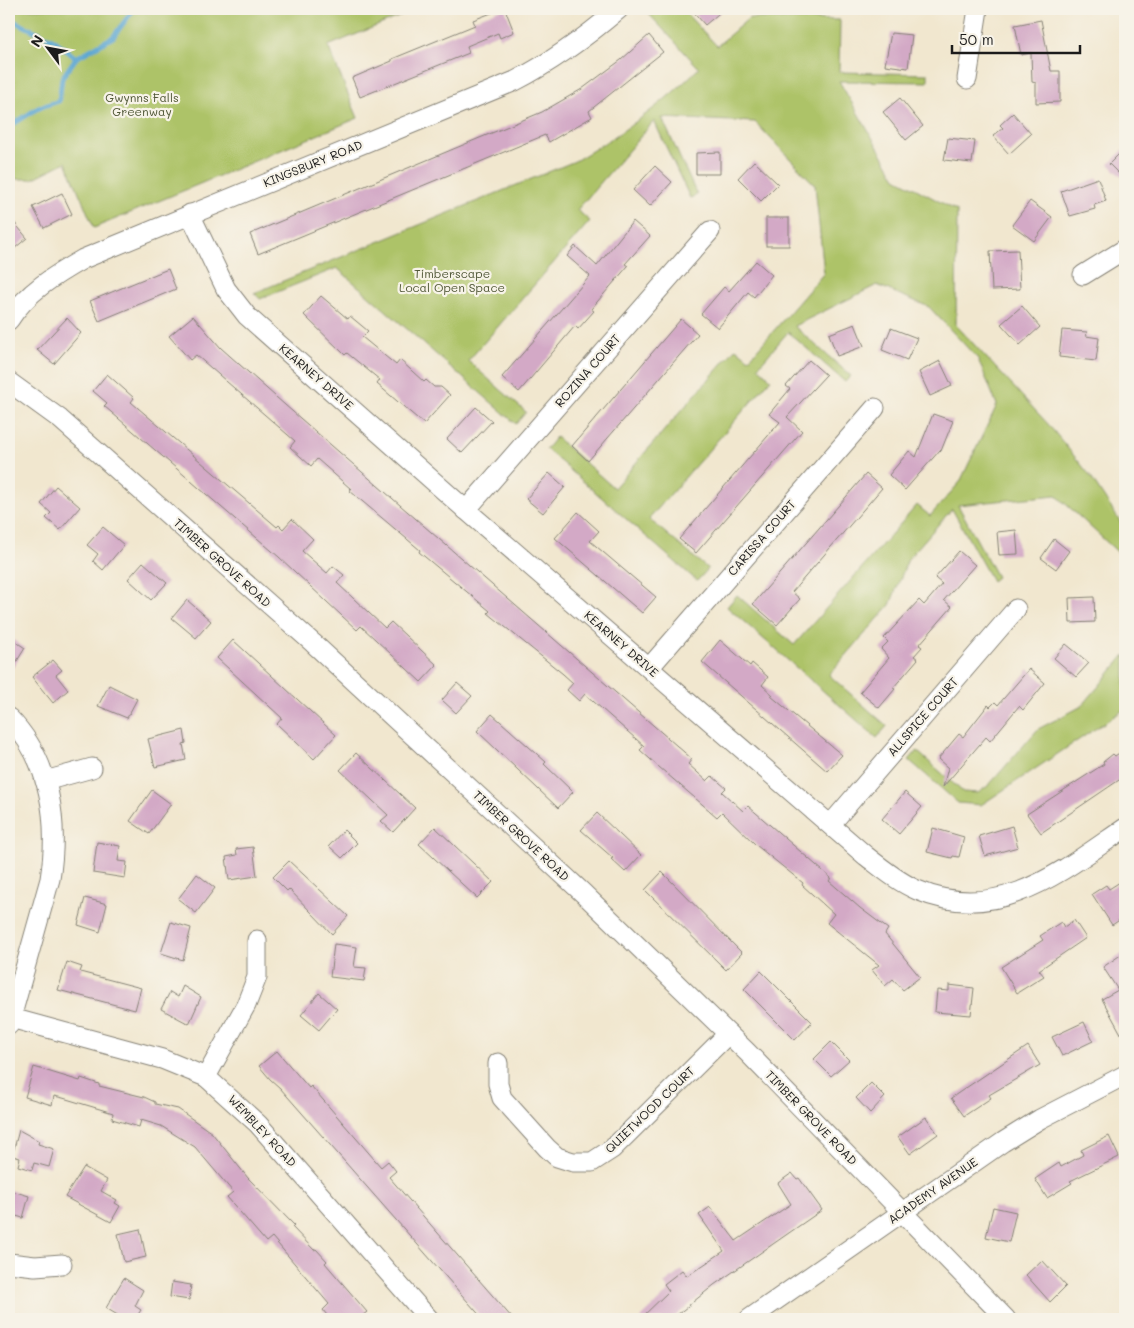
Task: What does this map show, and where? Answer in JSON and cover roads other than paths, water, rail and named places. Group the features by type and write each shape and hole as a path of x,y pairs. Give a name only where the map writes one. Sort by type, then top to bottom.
{"street":[{"name":"KINGSBURY ROAD","path":"9,320 34,291 53,276 83,259 515,81 552,62 585,38 619,9"},
{"path":"967,79 978,9"},
{"name":"KEARNEY DRIVE","path":"190,214 226,289 247,316 466,510 866,856 894,877 916,890 936,897 962,901 1010,896 1033,887 1125,828"},
{"name":"ROZINA COURT","path":"466,510 710,231"},
{"path":"1083,275 1125,249"},
{"name":"TIMBER GROVE ROAD","path":"9,382 60,419 313,643 584,894 728,1034 1006,1319"},
{"name":"CARISSA COURT","path":"649,668 875,408"},
{"name":"ALLSPICE COURT","path":"830,824 1016,610"},
{"path":"9,718 28,741 40,763 46,781 54,824 54,855 50,879 10,1021"},
{"path":"46,781 92,768"},
{"path":"206,1077 246,1004 257,977 257,940"},
{"name":"WEMBLEY ROAD","path":"10,1021 162,1059 206,1077 258,1124 427,1318"},
{"name":"QUIETWOOD COURT","path":"498,1063 498,1084 502,1098 547,1148 557,1157 573,1162 592,1162 612,1149 728,1034"},
{"name":"ACADEMY AVENUE","path":"749,1319 1011,1137 1040,1119 1125,1075"},
{"path":"9,1263 35,1266 62,1264"}],"waterway":[{"path":"9,127 38,108 59,101 62,78 76,58 113,37 134,9"},
{"path":"9,19 54,40 76,58"}],"park label":[{"name":"Gwynns Falls Greenway","path":"142,105"},
{"name":"Timberscape Local Open Space","path":"452,281"}]}
